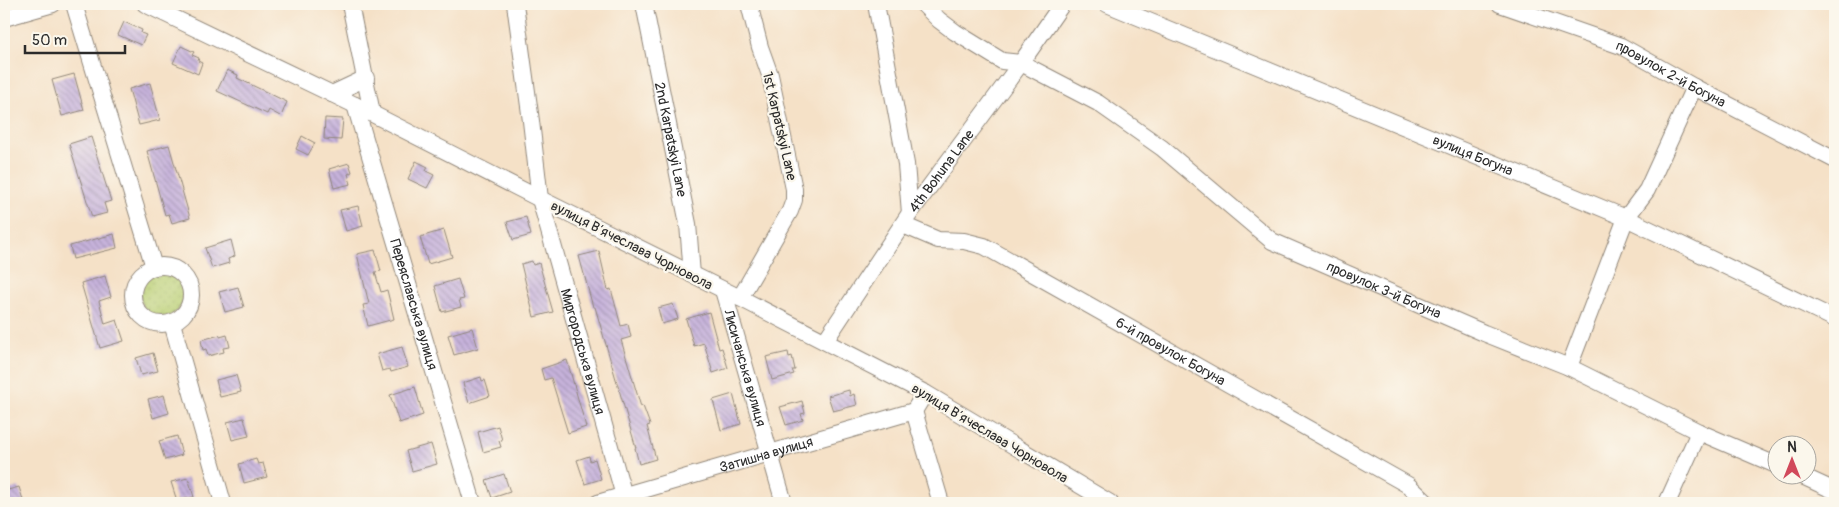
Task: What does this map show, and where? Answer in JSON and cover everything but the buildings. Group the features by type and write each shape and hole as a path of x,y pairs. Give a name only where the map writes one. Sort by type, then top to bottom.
{"street":[{"path":"4,18 53,4"},
{"path":"74,4 154,267"},
{"name":"вулиця Вʼячеслава Чорновола","path":"145,4 162,7 925,393 1103,501"},
{"path":"350,4 372,113"},
{"name":"Миргородська вулиця","path":"514,4 531,120 540,199 625,500"},
{"name":"2nd Karpatskyi Lane","path":"644,4 688,224 692,275"},
{"name":"1st Karpatskyi Lane","path":"740,298 790,211 794,200 792,176 770,75 760,47 749,4"},
{"path":"876,4 906,164 906,219"},
{"name":"провулок 3-й Богуна","path":"923,4 954,32 1002,61 1021,63 1098,103 1162,148 1272,241 1569,367 1699,432 1766,461"},
{"name":"4th Bohuna Lane","path":"825,342 906,219 1062,4"},
{"name":"вулиця Богуна","path":"1106,4 1626,218 1835,319"},
{"name":"провулок 2-й Богуна","path":"1501,4 1621,46 1694,87 1835,160"},
{"path":"332,94 366,78"},
{"path":"1569,367 1626,218 1647,190 1694,87"},
{"name":"Переяславська вулиця","path":"356,105 473,503"},
{"name":"6-й провулок Богуна","path":"906,219 938,240 984,246 1408,485 1427,503"},
{"path":"154,267 174,268 188,282 191,291 191,301 187,310 172,323 153,323 145,319 138,312 134,304 134,286 146,271 154,267"},
{"name":"Лисичанська вулиця","path":"723,290 784,503"},
{"path":"172,323 223,503"},
{"path":"925,393 914,411 941,503"},
{"name":"Затишна вулиця","path":"598,503 625,500 770,452 914,411"},
{"path":"1667,503 1699,432"},
{"path":"1816,482 1835,491"}],"green space":[{"path":"162,273 174,277 180,283 184,295 180,307 174,313 162,317 150,313 144,307 140,295 144,283 150,277"}]}
